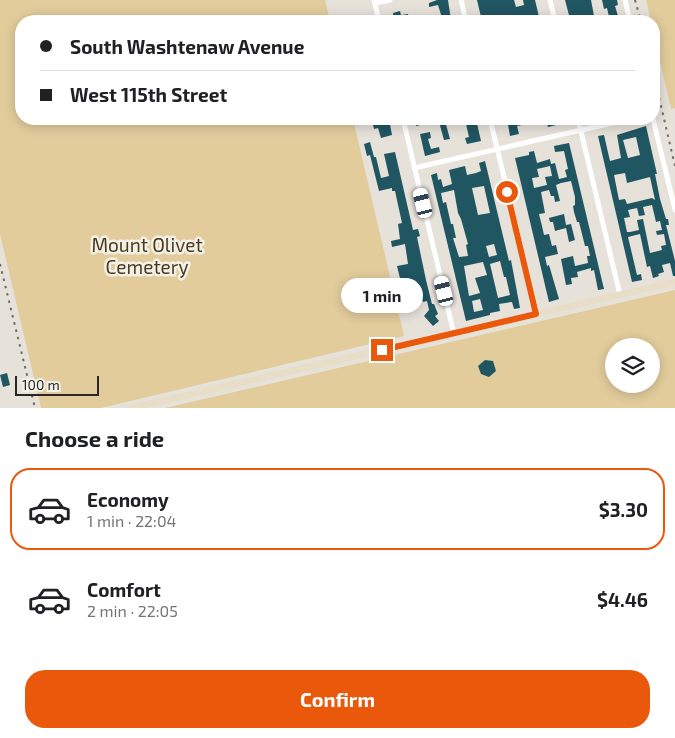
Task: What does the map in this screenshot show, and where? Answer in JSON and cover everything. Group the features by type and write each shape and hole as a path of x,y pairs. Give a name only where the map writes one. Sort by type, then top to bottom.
{"street":[{"path":"377,15 374,2 390,0"},
{"path":"461,0 465,15"},
{"path":"550,0 554,15"},
{"path":"625,0 629,15"},
{"path":"403,125 454,334"},
{"path":"491,125 536,314"},
{"path":"580,125 620,295"},
{"path":"414,168 603,125"},
{"path":"654,125 675,210"},
{"path":"132,408 675,282"}],"green space":[{"name":"Mount Olivet Cemetery","path":"0,0 325,0 329,15 15,15 15,125 354,125 404,336 101,408 41,408 0,234"},
{"path":"646,0 675,0 675,108 671,109 660,61 660,15 650,15"},
{"path":"675,290 675,408 165,408"}],"building":[{"path":"437,0 448,0 450,15 441,15 438,5 429,7 429,3"},
{"path":"477,0 514,0 516,7 524,5 523,0 535,0 539,15 481,15"},
{"path":"565,0 591,0 594,15 569,15"},
{"path":"602,0 617,0 618,5 615,6 618,15 609,15 607,8 604,9"},
{"path":"400,11 401,15 393,15 393,13"},
{"path":"373,125 390,125 392,135 381,138 378,128 374,129"},
{"path":"440,125 446,125 450,139 444,140"},
{"path":"466,125 477,125 481,141 467,144 465,138 469,137"},
{"path":"508,125 522,125 517,126 519,134 510,136"},
{"path":"646,126 657,174 655,174 660,199 666,219 668,219 669,225 666,225 675,261 675,276 673,276 670,263 662,265 664,272 653,278 650,266 647,267 640,234 628,237 637,275 641,274 642,280 632,282 598,136 604,135 610,161 621,158 617,135","holes":["636,137 640,155 628,158 623,140","625,173 627,183 650,177 655,200 652,198 627,204 625,199 619,200 614,175","652,205 656,222 660,221 662,230 656,231 657,235 664,234 666,245 661,246 662,250 650,253 643,219 637,220 639,230 627,232 624,218 630,217 628,210 637,208 639,216 645,215 643,207"]},
{"path":"430,132 431,138 428,139 431,149 439,147 440,152 425,156 420,134"},
{"path":"370,142 381,178 389,176 384,154 395,152 413,230 418,229 420,236 417,237 432,304 434,304 438,314 435,316 439,321 433,326 424,316 429,310 427,301 423,302 422,299 406,303 397,266 408,264 405,244 392,247 391,241 400,239 398,224 402,223 395,191 392,191 392,188 379,191 370,155 367,156 364,144"},
{"path":"569,143 604,289 598,290 594,270 591,271 591,268 577,272 578,277 571,278 572,284 566,285 561,259 573,256 575,266 588,263 587,256 590,256 588,246 585,246 579,222 577,222 574,212 575,197 571,181 561,183 556,185 560,201 555,202 554,196 551,196 549,190 541,192 545,213 539,214 544,235 549,234 552,246 556,245 558,254 545,257 559,299 549,302 515,158 529,155 529,152 534,151 537,163 550,159 551,164 555,163 559,179 567,177 565,170 568,169 564,151 555,152 554,146","holes":["550,166 552,176 545,177 547,185 534,188 532,178 539,177 537,169"]},
{"path":"485,161 509,261 511,260 520,308 514,309 512,302 499,304 500,311 466,321 431,175 437,173 438,180 441,179 443,187 452,184 449,170 465,166 467,175 476,173 481,171 479,163","holes":["484,186 490,213 478,215 472,188","454,190 458,213 468,244 466,245 468,256 459,257 453,238 456,238 453,224 451,224 446,202 443,203 441,193","494,244 497,255 489,257 486,246","500,261 510,295 498,298 490,264","483,262 487,275 475,278 480,293 469,296 464,266","480,299 483,310 474,312 472,301"]},
{"path":"564,214 566,225 571,224 575,240 569,242 566,228 555,231 553,222 550,222 549,218"},
{"path":"485,360 493,361 496,371 489,377 481,374 478,366"},
{"path":"7,373 10,385 3,387 0,375"}],"railway":[{"path":"635,0 639,15"},
{"path":"660,102 675,166"},
{"path":"0,264 35,408"}],"route":[{"path":"382,350 536,314 507,192"}]}
